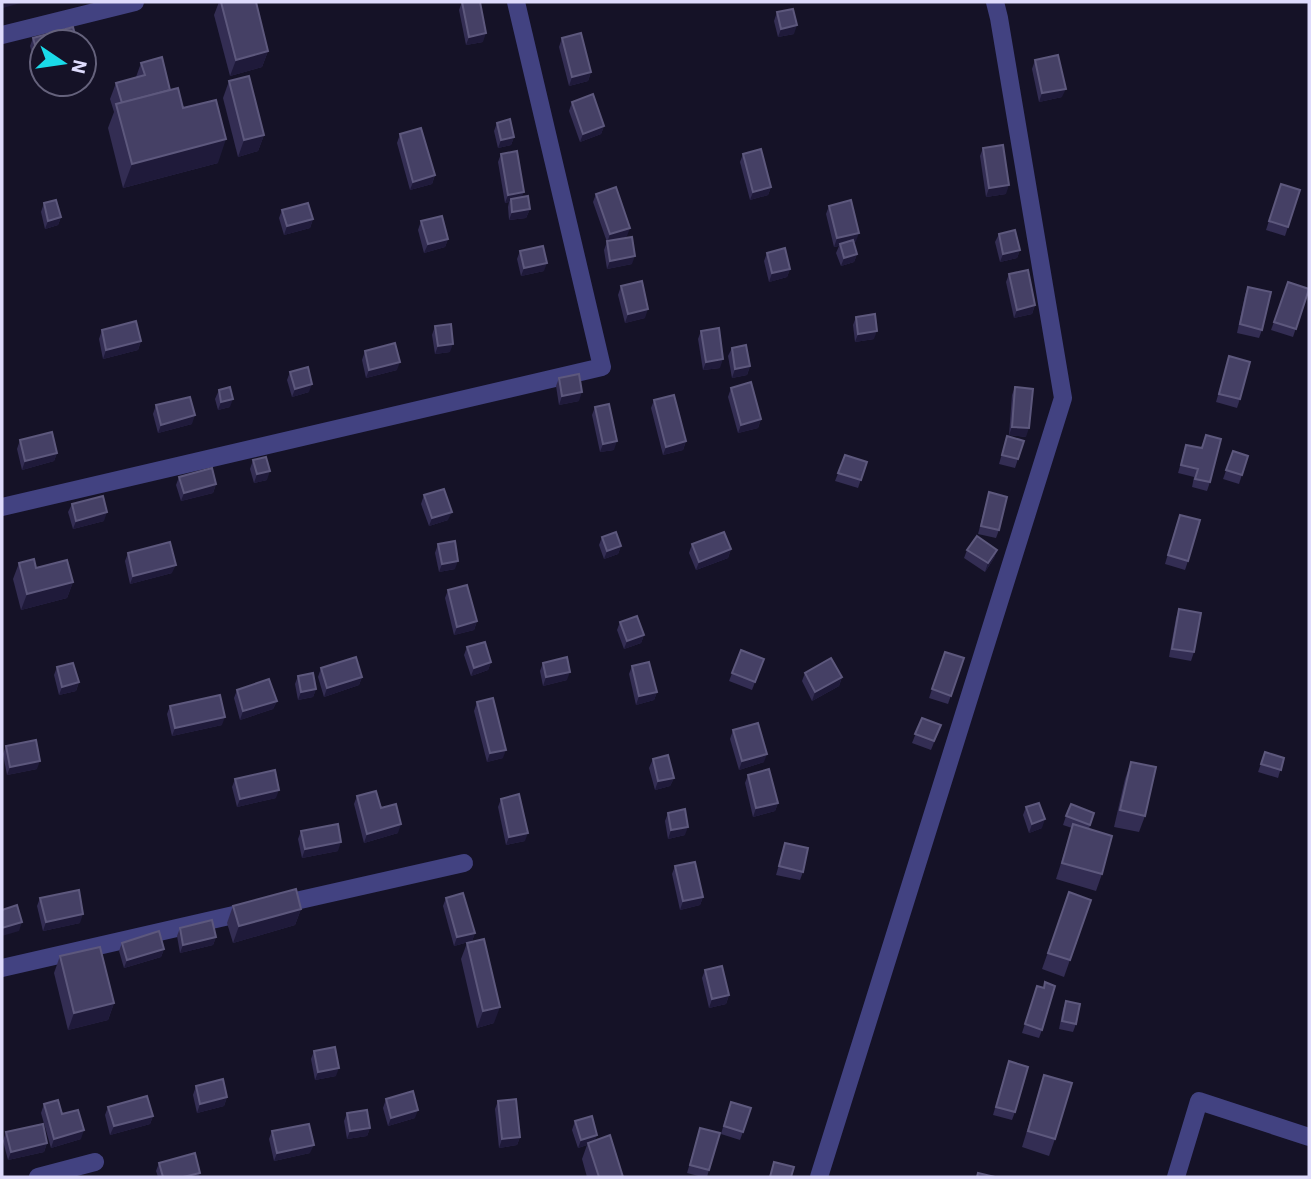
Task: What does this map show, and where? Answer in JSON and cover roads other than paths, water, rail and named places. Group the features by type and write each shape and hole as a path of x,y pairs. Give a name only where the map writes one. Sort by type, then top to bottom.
{"street":[{"path":"2,35 135,2"},
{"path":"2,507 602,367 516,2"},
{"path":"819,1177 1063,398 995,2"},
{"path":"2,968 464,863"},
{"path":"1176,1177 1199,1101 1309,1137"},
{"path":"38,1177 95,1162"}]}
